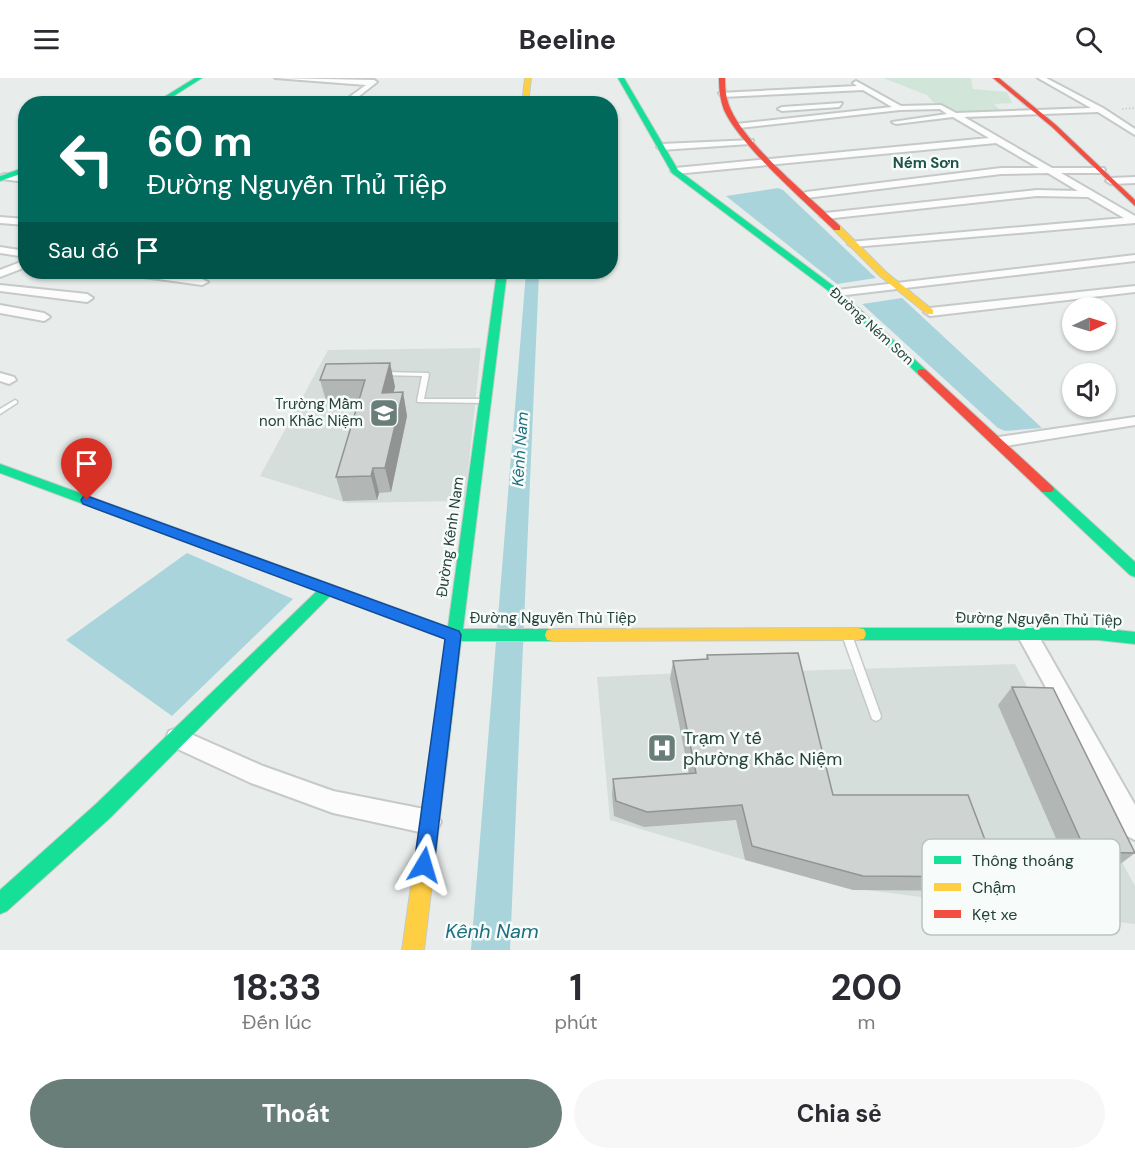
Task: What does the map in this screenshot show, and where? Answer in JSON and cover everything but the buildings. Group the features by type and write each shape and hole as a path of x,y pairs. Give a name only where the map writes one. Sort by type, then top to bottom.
{"street":[{"path":"169,96 199,78"},
{"path":"278,78 373,83"},
{"path":"354,96 380,78"},
{"path":"526,96 528,78"},
{"name":"Đường Ném Sơn","path":"621,78 675,171 837,293 1135,571"},
{"path":"996,78 1054,126 1135,204"},
{"path":"1041,78 1100,110 1135,133"},
{"path":"848,79 900,108"},
{"path":"786,83 817,81"},
{"path":"864,88 724,86 727,108 764,158 806,195 897,285 930,312 1135,289"},
{"path":"856,104 888,102"},
{"path":"782,109 846,104"},
{"path":"739,126 900,108 941,107 1135,220"},
{"path":"966,122 893,125 954,115 1100,110"},
{"path":"675,171 764,158 997,140"},
{"path":"661,147 750,142"},
{"path":"764,158 795,149"},
{"path":"806,195 1001,171 1101,170"},
{"path":"2,178 18,172"},
{"path":"2,178 18,179"},
{"path":"1111,181 1135,180"},
{"path":"825,216 1037,194 1093,194"},
{"path":"0,220 18,221"},
{"path":"853,244 1135,220"},
{"path":"0,250 18,253"},
{"path":"837,293 1135,258"},
{"path":"0,274 18,266"},
{"path":"180,279 202,282"},
{"name":"Đường Kênh Nam","path":"413,950 501,279"},
{"path":"0,288 87,298"},
{"path":"0,309 44,317"},
{"path":"999,442 1135,421"},
{"name":"Đường Nguyễn Thủ Tiệp","path":"0,468 454,635 1098,634 1135,638"},
{"path":"0,904 103,811 328,589"},
{"path":"1027,634 1135,828"},
{"path":"177,738 259,775 333,802 429,822"}],"lane":[{"path":"370,374 426,374 420,401 485,401"},
{"path":"0,412 15,402"},
{"path":"847,634 876,716"}],"shaded area":[{"name":"Trường Mầm non Khắc Niệm","path":"481,348 465,501 347,503 260,476 328,350"},
{"path":"1015,664 1110,839 922,839 922,897 842,887 791,671"},
{"name":"Trạm Y tế phường Khắc Niệm","path":"703,672 745,860 610,820 597,677"},
{"path":"1120,858 1135,886 1135,924 1120,922"}],"green space":[{"path":"883,78 971,78 973,89 1007,92 1012,103 994,104 1001,111 952,111 933,102 927,95"}],"water":[{"path":"778,188 783,190 876,278 837,284 726,196"},
{"name":"Kênh Nam","path":"525,279 539,279 510,950 471,950"},
{"path":"902,298 1042,428 1005,431 998,428 862,304"},
{"path":"187,553 293,599 172,716 66,640"}],"traffic: fast":[{"path":"169,96 199,78"},
{"path":"621,78 675,171 837,293 922,372"},
{"path":"0,179 18,172"},
{"path":"438,760 501,279"},
{"path":"0,468 453,635 553,635"},
{"path":"1047,489 1135,571"},
{"path":"0,904 103,811 328,589"},
{"path":"858,634 1098,634 1135,638"}],"traffic: slow":[{"path":"526,96 528,78"},
{"path":"837,228 883,274 930,312"},
{"path":"553,635 858,634"},
{"path":"413,950 438,760"}],"traffic: jam":[{"path":"722,78 722,94 728,111 738,127 765,158 837,228"},
{"path":"996,78 1054,126 1135,204"},
{"path":"922,372 1047,489"}],"place":[{"name":"Trường Mầm non Khắc Niệm","path":"384,413"},
{"name":"Trạm Y tế phường Khắc Niệm","path":"662,748"}],"district":[{"name":"Ném Sơn","path":"926,163"}],"route":[{"path":"87,500 453,635 424,865"}]}
